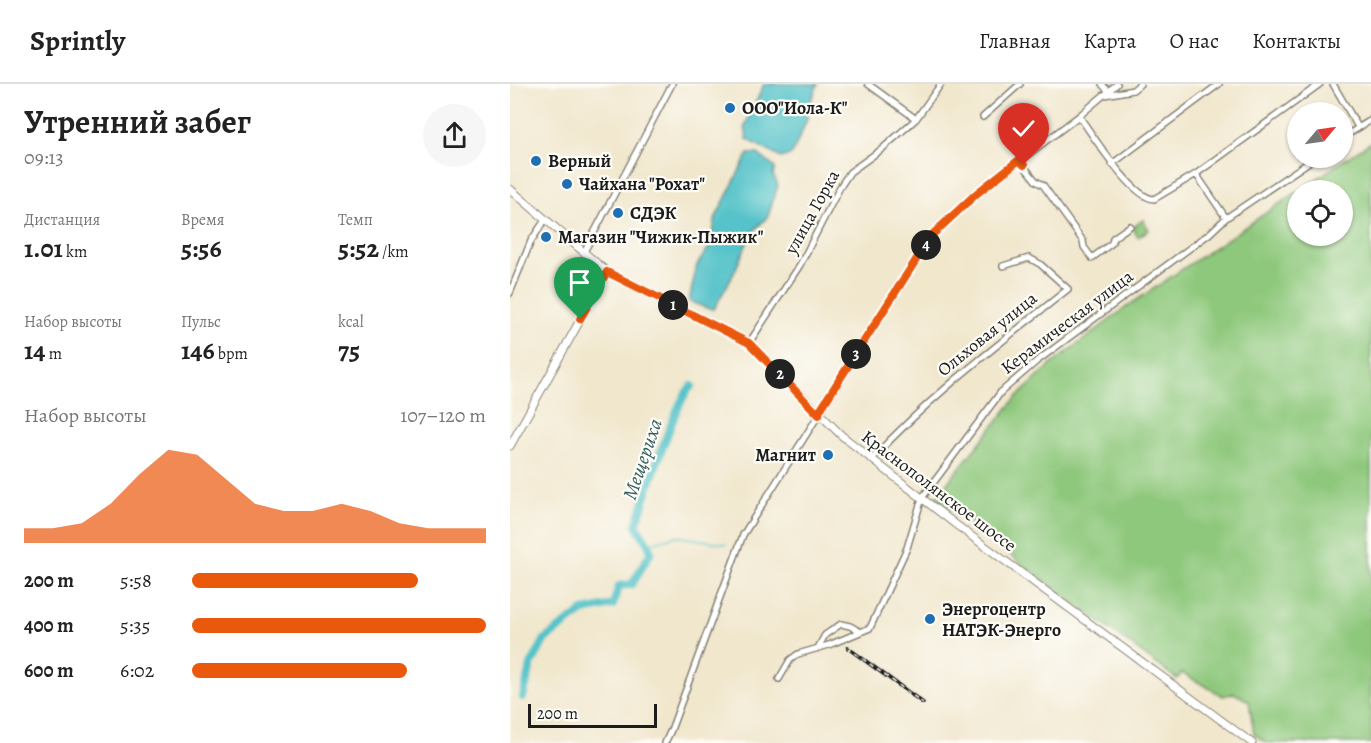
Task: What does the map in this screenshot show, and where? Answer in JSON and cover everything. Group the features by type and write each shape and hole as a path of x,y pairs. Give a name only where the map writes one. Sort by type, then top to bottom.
{"main road":[{"name":"Краснополянское шоссе","path":"510,189 607,272 749,343 819,415 872,459 1252,743"},
{"path":"510,446 607,272"}],"street":[{"path":"584,252 672,84"},
{"name":"улица Горка","path":"749,343 800,265 850,172 882,149 916,119 941,84"},
{"path":"983,117 1020,84"},
{"path":"1102,84 1106,93"},
{"path":"665,743 743,535 932,235 976,194 1079,116 1117,84"},
{"path":"1106,93 1133,90 1140,84"},
{"path":"1112,164 1219,84"},
{"path":"1079,116 1112,164 1141,194 1149,198 1158,197 1196,174 1320,84"},
{"path":"1333,84 1359,127"},
{"path":"871,85 916,119"},
{"path":"1353,131 1371,120"},
{"path":"1019,160 1036,181 1043,184 1083,241 1084,247 1092,258 1130,226"},
{"name":"Керамическая улица","path":"778,679 793,658 806,650 829,645 868,629 872,625 907,548 922,498 1001,392 1037,361 1209,234 1226,218 1300,168"},
{"path":"1196,174 1226,218"},
{"path":"510,293 531,241 545,220"},
{"name":"Ольховая улица","path":"872,459 915,414 952,381 1068,289 1041,264 1029,258 1003,266"},
{"path":"818,648 825,635 841,624 859,631"}],"green space":[{"path":"1371,142 1371,743 1267,743 1254,734 1249,701 1234,693 1223,696 1182,673 1177,679 936,497 1016,398 1053,363 1129,305 1287,199 1287,246 1353,246 1353,180 1315,180 1333,168 1353,168 1353,154"},
{"path":"1143,220 1149,230 1138,237 1132,228"}],"water":[{"path":"764,84 818,84 806,122 792,154 781,158 747,139 745,126"},
{"path":"748,154 758,154 775,168 773,175 778,185 768,216 751,234 733,275 714,309 706,308 689,301 697,265 710,246 716,217"}],"waterway":[{"name":"Мещериха","path":"523,697 531,665 545,639 583,611 613,605 619,586 632,584 651,552 636,525 678,408 692,386"},
{"path":"648,544 676,536 726,544"}],"railway":[{"path":"848,648 923,703"}],"place":[{"name":"ООО\"Иола-К\"","path":"730,108"},
{"name":"Верный","path":"536,161"},
{"name":"Чайхана \"Рохат\"","path":"567,184"},
{"name":"СДЭК","path":"618,213"},
{"name":"Магазин \"Чижик-Пыжик\"","path":"546,237"},
{"name":"Магнит","path":"828,455"},
{"name":"Энергоцентр НАТЭК-Энерго","path":"930,619"}],"route":[{"path":"580,319 607,272 749,343 819,415 820,410 932,235 976,194 1019,160 1024,165"}]}
